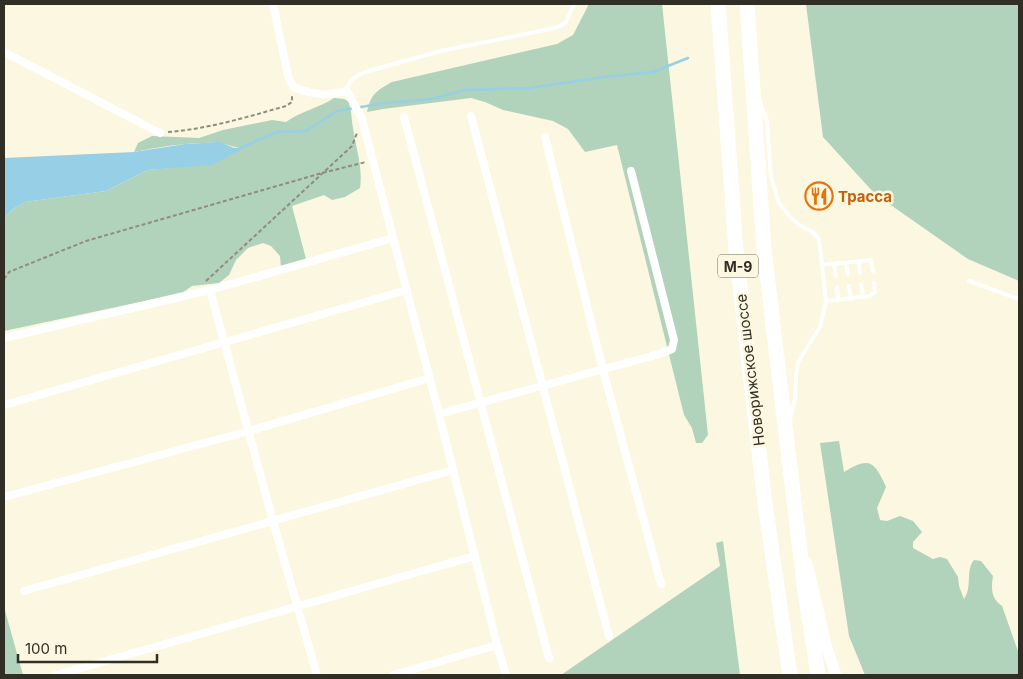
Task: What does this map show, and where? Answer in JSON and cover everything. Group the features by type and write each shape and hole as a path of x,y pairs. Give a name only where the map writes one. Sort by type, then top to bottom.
{"highway":[{"name":"Новорижское шоссе","path":"718,4 736,250 765,504 790,675"},
{"name":"Новорижское шоссе","path":"747,4 764,249 804,585 818,675"}],"main road":[{"name":"М-9","path":"797,519 827,648 836,675"}],"street":[{"path":"273,4 288,76 293,87 311,94 329,95 347,91 361,116 440,414 506,675"},
{"path":"4,52 160,133"},
{"path":"471,116 609,636"},
{"path":"404,118 549,658"},
{"path":"545,137 603,370 661,584"},
{"path":"440,414 663,353 672,348 674,340 631,171"},
{"path":"4,338 195,294 393,238"},
{"path":"210,290 317,675"},
{"path":"4,405 407,290"},
{"path":"4,497 249,432 430,378"},
{"path":"24,591 453,470"},
{"path":"56,675 475,556"},
{"path":"394,675 497,645"}],"lane":[{"path":"347,91 352,79 365,72 437,52 560,27 566,22 574,4"},
{"path":"752,78 767,121 771,177 775,190 780,203 790,217 799,225 811,230 819,239 826,302 820,326 798,362 795,398 787,433"},
{"path":"822,266 871,260 873,271"},
{"path":"859,261 860,273"},
{"path":"846,263 848,274"},
{"path":"834,264 836,276"},
{"path":"969,281 1019,299"},
{"path":"826,302 870,296 875,292 874,283"},
{"path":"861,284 863,297"},
{"path":"849,286 851,299"},
{"path":"837,287 838,300"}],"path":[{"path":"160,133 186,131 224,123 286,106 292,102 293,87"},
{"path":"195,294 352,146 361,116"},
{"path":"4,278 9,272 86,241 373,160"}],"green space":[{"path":"589,4 662,4 708,435 702,443 696,443 692,428 684,415 617,145 585,152 568,129 553,121 503,110 471,98 367,112 370,101 375,94 392,82 557,44 573,35"},
{"path":"806,4 1019,4 1019,281 968,259 875,194 823,137"},
{"path":"334,98 344,99 349,104 360,165 360,188 345,197 332,200 324,195 292,206 306,259 281,267 280,256 271,246 263,243 248,248 236,260 229,275 219,283 192,286 182,293 4,331 4,218 13,209 25,202 106,191 148,170 212,164 241,147 220,143 196,143 134,152 138,143 152,136 199,138 223,130 272,120 286,122"},
{"path":"839,441 844,472 865,463 874,466 882,478 886,487 877,508 880,520 887,521 900,516 913,521 922,532 913,542 913,548 933,559 940,557 947,559 958,577 964,599 968,589 971,564 974,560 981,561 993,576 992,589 994,596 1002,606 1019,654 1019,675 865,675 849,636 820,443"},
{"path":"723,541 740,675 561,675 720,566 716,543"},
{"path":"4,607 23,675 4,675"}],"water":[{"path":"220,142 234,148 241,147 239,151 212,165 148,170 106,191 25,202 13,209 4,218 4,158 134,152 185,144"}],"waterway":[{"path":"240,148 277,132 306,131 337,111 385,103 432,99 465,90 529,88 653,72 688,58"}],"place":[{"name":"Трасса","path":"819,196"}]}
